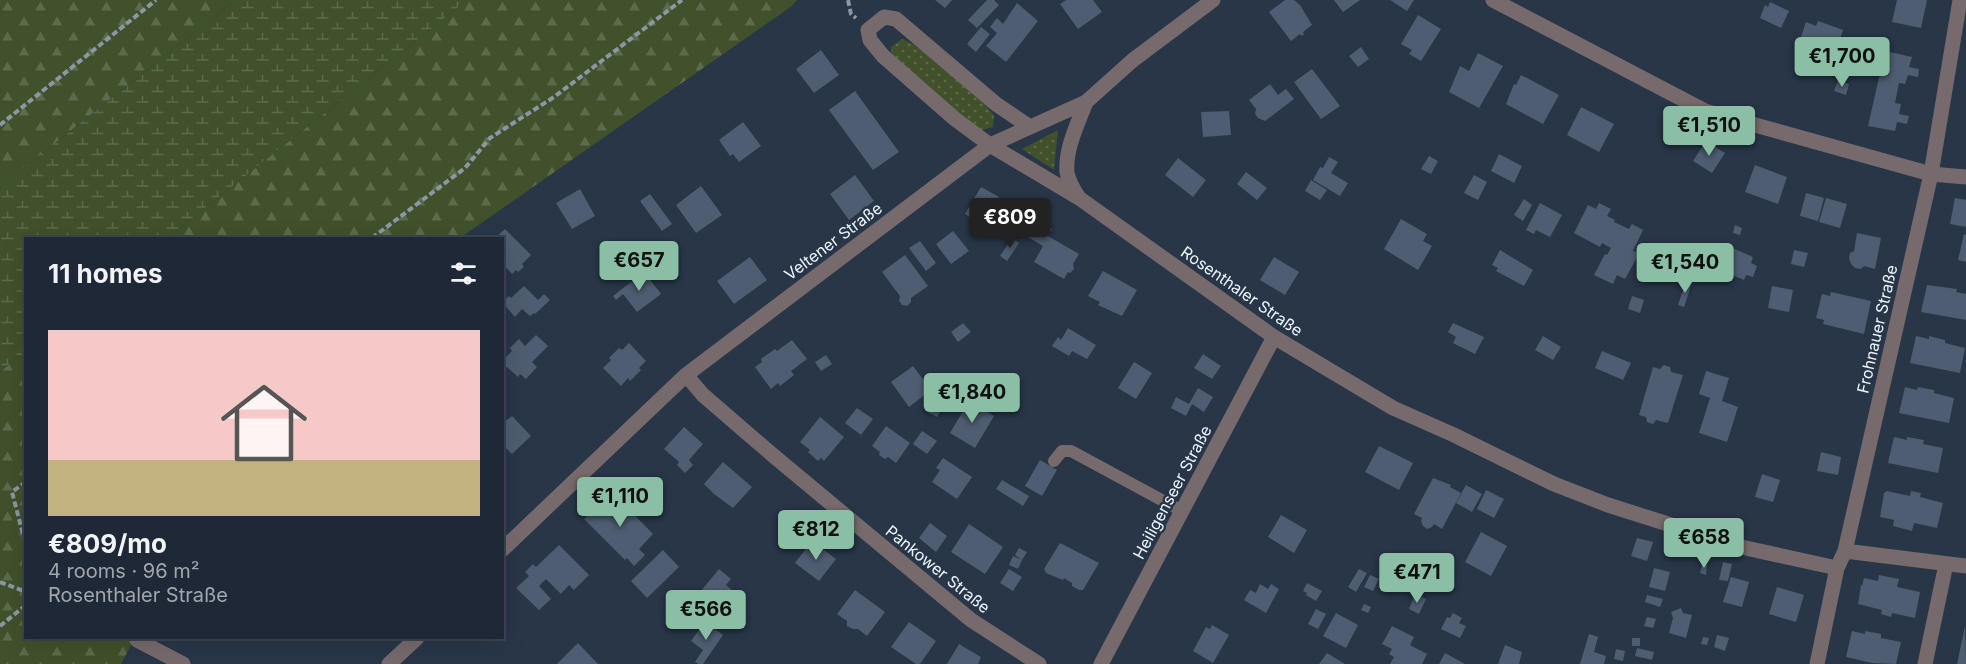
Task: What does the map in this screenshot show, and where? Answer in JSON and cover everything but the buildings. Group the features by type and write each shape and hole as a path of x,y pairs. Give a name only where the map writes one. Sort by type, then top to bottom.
{"street":[{"name":"Veltener Straße","path":"504,548 686,375 990,145 1086,102 1133,60 1213,0"},
{"path":"1493,0 1705,111 1930,174 1966,177"},
{"name":"Frohnauer Straße","path":"1817,664 1837,568 1845,551 1930,174 1960,0"},
{"name":"Rosenthaler Straße","path":"1030,127 996,104 896,19 884,17 868,30 870,40 883,56 955,119 990,145 1079,198 1274,338 1393,408 1554,484 1608,505 1741,547 1837,568"},
{"path":"1079,198 1071,185 1067,171 1069,152 1086,102"},
{"name":"Heiligenseer Straße","path":"1101,664 1274,338"},
{"name":"Pankower Straße","path":"686,375 704,395 766,449 971,620 1039,664"},
{"path":"1845,551 1966,566"},
{"path":"1924,664 1946,564"},
{"path":"389,664 416,639"},
{"path":"138,640 183,664"}],"lane":[{"path":"1054,461 1062,452 1071,452 1182,511"}],"path":[{"path":"0,125 156,0"},
{"path":"373,237 465,168 490,138 554,97 682,0"},
{"path":"24,483 12,492 24,538"},
{"path":"0,582 24,591"},
{"path":"0,626 24,606"}],"green space":[{"path":"0,0 235,0 0,187"},
{"path":"235,0 467,0 168,237 24,237 24,352 0,372 0,187"},
{"path":"467,0 797,0 792,6 461,237 168,237"},
{"path":"902,39 914,44 939,61 964,83 994,115 993,127 982,130 963,118 892,58 891,47"},
{"path":"1058,130 1054,170 1022,149"},
{"path":"24,352 24,639 134,639 121,664 0,664 0,372"}]}
